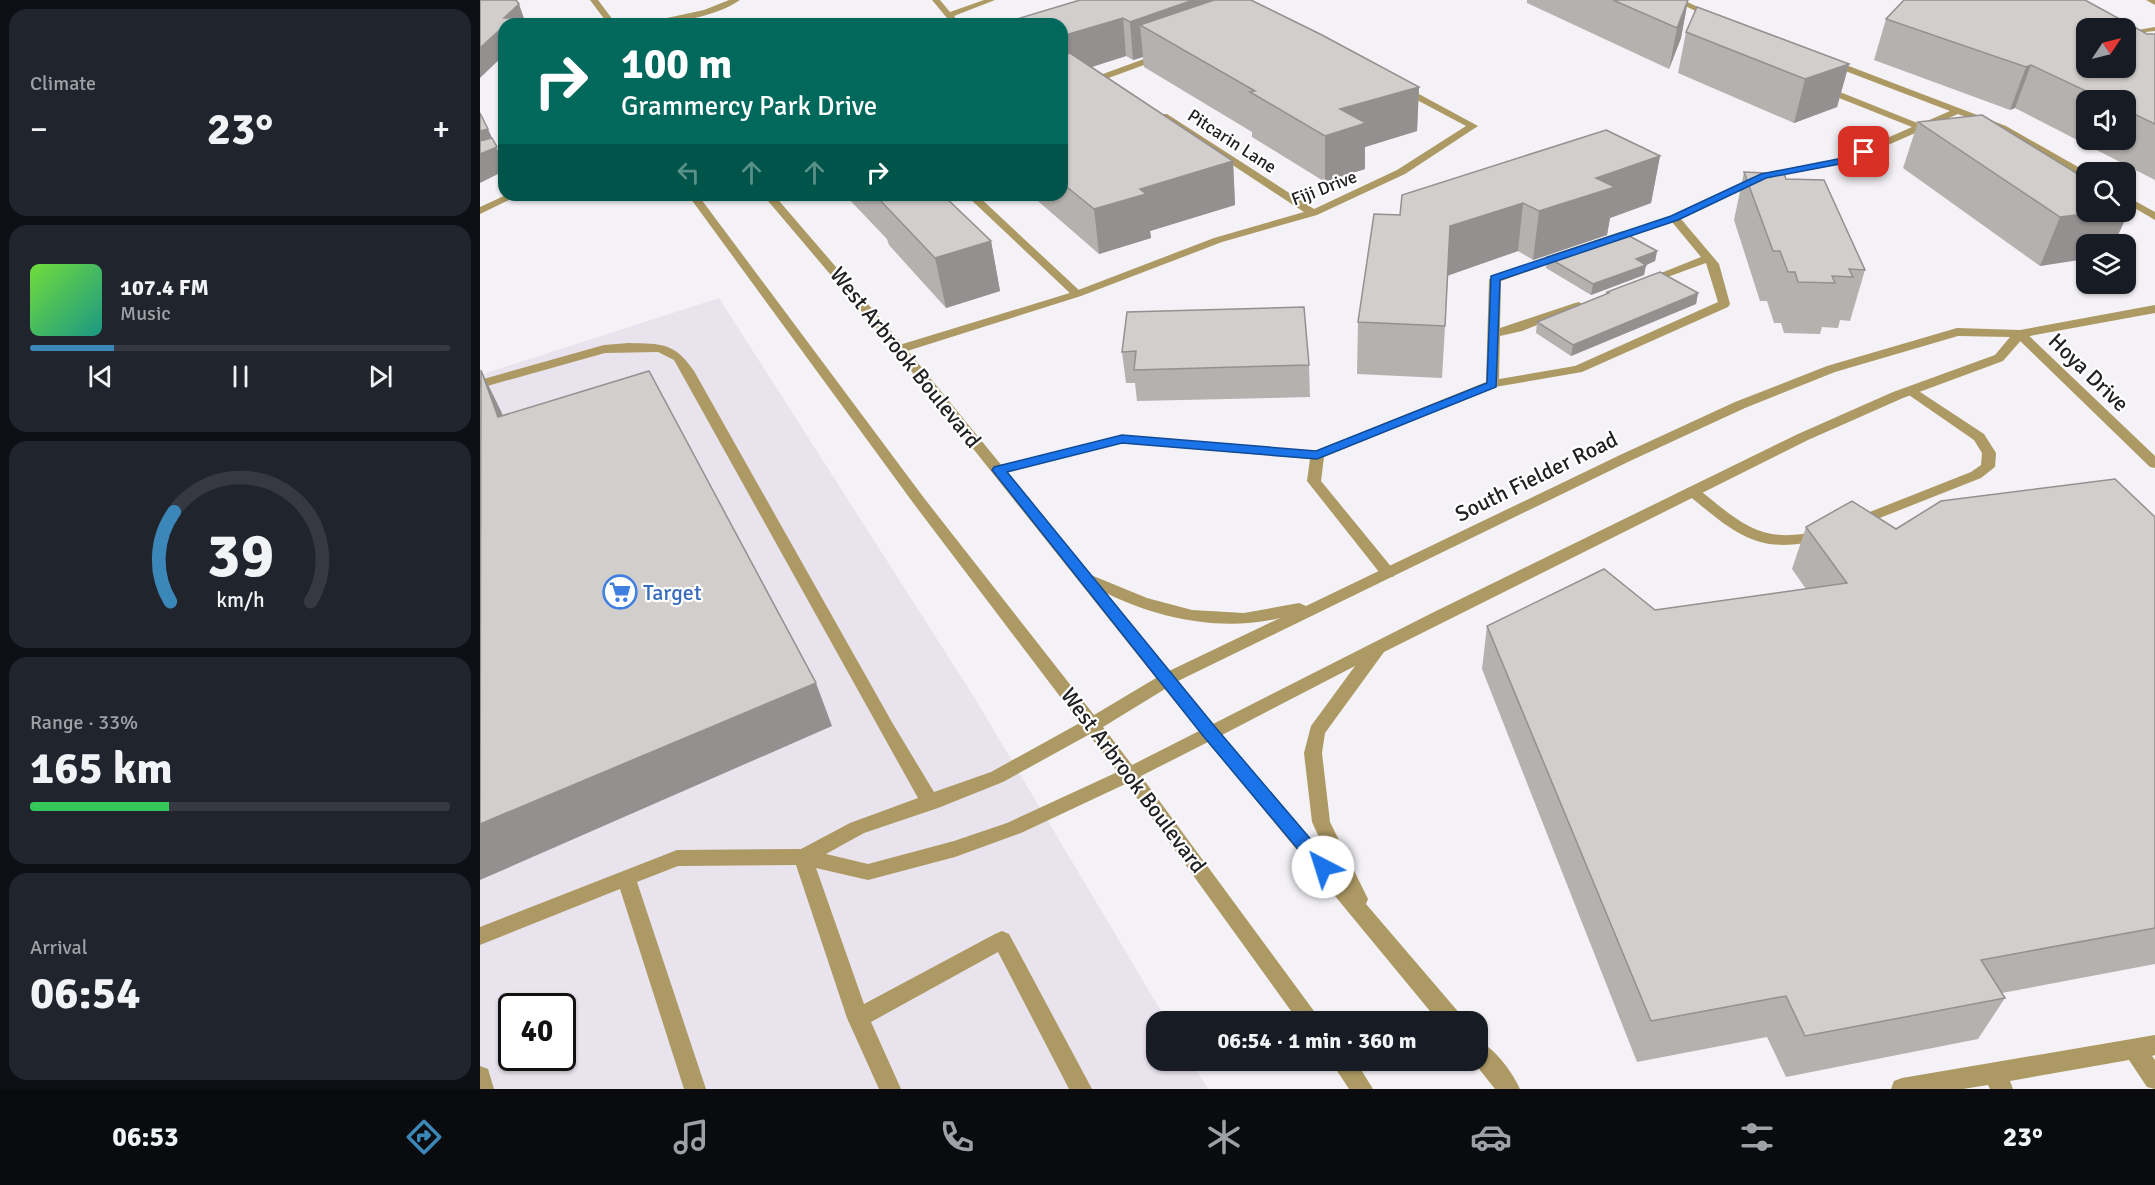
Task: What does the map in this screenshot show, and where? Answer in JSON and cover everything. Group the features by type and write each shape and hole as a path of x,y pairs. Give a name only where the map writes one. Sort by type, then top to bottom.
{"street":[{"path":"594,0 608,18"},
{"path":"680,18 706,12 736,0"},
{"path":"936,0 952,18"},
{"path":"950,15 991,0"},
{"path":"1677,0 1723,21"},
{"path":"2150,0 2155,3"},
{"path":"2136,31 2155,29"},
{"path":"2136,31 2155,42"},
{"path":"1068,90 1168,53"},
{"path":"1823,59 2003,128 2076,170"},
{"path":"1104,76 1114,83"},
{"name":"Fiji Drive","path":"900,349 1077,294 1218,240 1312,213 1401,172 1473,126 1389,82"},
{"path":"1808,82 1925,129"},
{"name":"Pitcarin Lane","path":"1154,109 1312,213"},
{"path":"1596,244 1674,218 1764,176 1845,160 1925,129 1957,111"},
{"path":"480,162 498,157"},
{"path":"481,210 501,201"},
{"name":"West Arbrook Boulevard","path":"697,201 919,501 1093,724 1304,1011"},
{"name":"West Arbrook Boulevard","path":"773,201 900,349 943,405 999,470 1210,732 1444,1011"},
{"path":"977,201 1077,294"},
{"path":"2136,205 2155,206"},
{"path":"2136,208 2155,218"},
{"path":"999,470 1122,439 1317,455 1492,384 1578,369 1724,304 1713,264 1674,218"},
{"path":"1492,384 1495,279 1573,252"},
{"path":"1630,287 1708,258"},
{"path":"1494,333 1518,328 1585,304"},
{"name":"South Fielder Road","path":"803,857 857,828 997,777 1168,679 1625,458 1740,405 1831,369 1957,332 2020,334 2155,309"},
{"path":"480,936 677,858 803,857 868,872 956,849 1014,828 1130,774 1378,647 1803,437 1911,390 1999,358 2020,334"},
{"name":"Hoya Drive","path":"2020,334 2155,464"},
{"path":"480,384 604,349 660,348 678,357 931,802"},
{"path":"1692,491 1745,533 1765,541 1786,543 1809,539 1836,529 1976,475 1988,467 1989,453 1979,437 1911,390"},
{"path":"1317,455 1314,480 1388,573"},
{"path":"1086,578 1118,594 1157,609 1191,617 1240,618 1281,613 1344,594"},
{"path":"1368,921 1321,822 1312,753 1317,731 1378,647"},
{"path":"803,857 858,1018 890,1089"},
{"path":"626,878 695,1089"},
{"path":"858,1018 1002,940 1081,1089"},
{"path":"1902,1089 1997,1081 2145,1047 2155,1079"},
{"path":"1488,1063 1509,1089"},
{"path":"1349,1071 1362,1089"},
{"path":"480,1077 483,1089"}],"shaded area":[{"path":"719,298 974,697 1161,1011 1146,1011 1146,1071 1197,1071 1208,1089 480,1089 480,375"}],"building":[{"path":"480,0 516,0 519,4 504,18 498,18 498,32 480,48"},
{"path":"1080,0 1193,0 1130,22 1123,18 1068,34 1068,18 1020,18"},
{"path":"1214,0 1251,0 1419,87 1340,109 1366,123 1325,136 1250,92 1255,91 1140,25"},
{"path":"1613,0 1688,0 1677,28"},
{"path":"1904,0 2085,0 2118,18 2076,18 2076,78 2136,78 2136,28 2147,34 2155,34 2155,124 2136,115 2136,90 2084,90 2031,65 2026,67 1886,19"},
{"path":"1697,7 1849,64 1805,79 1686,32"},
{"path":"1068,54 1233,161 1140,189 1146,194 1094,209 1068,188"},
{"path":"480,113 488,129 480,131"},
{"path":"1982,115 2076,173 2076,215 2060,217 1918,122"},
{"path":"1606,130 1660,156 1596,178 1615,187 1539,211 1523,203 1450,226 1445,326 1358,322 1374,214 1400,215 1402,195"},
{"path":"492,138 497,147 480,154 480,141"},
{"path":"1744,172 1784,174 1786,179 1824,180 1865,270 1849,269 1853,277 1832,276 1835,283 1798,282 1795,272 1788,272 1780,251 1773,251"},
{"path":"881,201 949,201 991,241 935,258"},
{"path":"1622,232 1657,251 1636,259 1646,265 1593,284 1547,257"},
{"path":"1660,272 1698,293 1573,345 1537,322 1609,293 1607,292"},
{"path":"1304,307 1309,365 1134,370 1136,351 1122,352 1127,312"},
{"name":"Target","path":"481,370 498,417 649,371 816,683 480,824"},
{"path":"2115,479 2155,517 2155,928 1981,960 2005,998 1805,1036 1786,996 1651,1021 1487,626 1604,569 1655,610 1847,583 1806,527 1852,501 1896,529 1941,501"}],"place":[{"name":"Target","path":"620,592"}],"route":[{"path":"1323,867 1210,732 999,470 1122,439 1317,455 1492,384 1495,279 1674,218 1764,176 1845,160 1864,152"}]}
